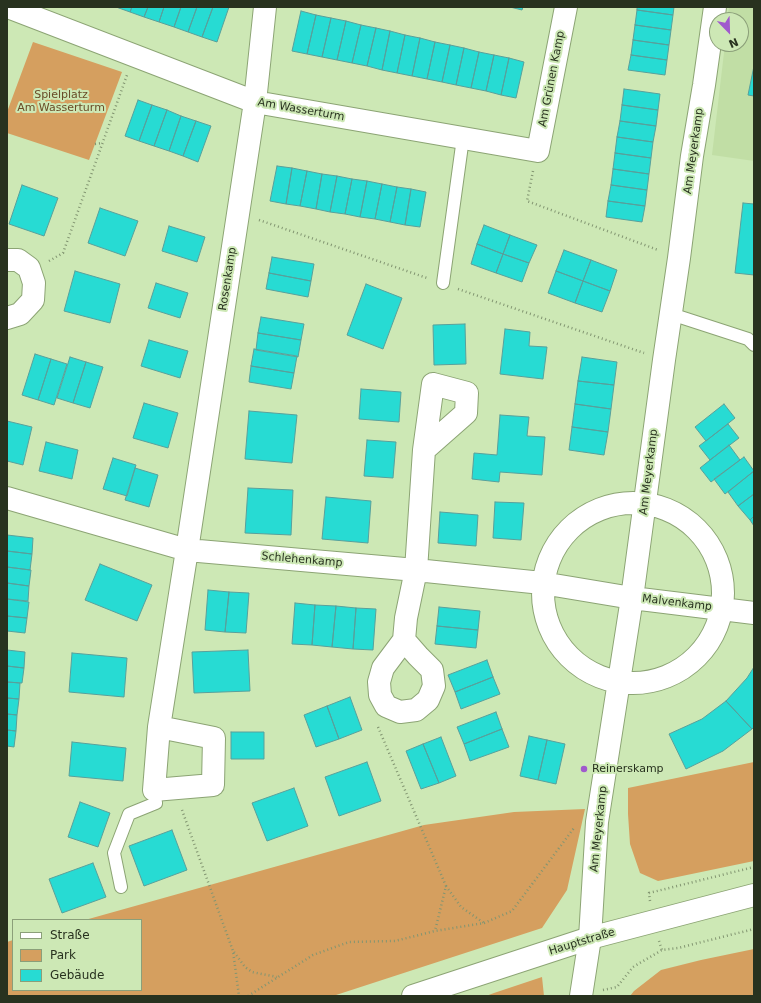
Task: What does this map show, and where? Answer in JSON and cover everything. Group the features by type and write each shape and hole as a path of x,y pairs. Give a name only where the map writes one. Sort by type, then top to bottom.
{"street":[{"name":"Am Wasserturm","path":"8,7 255,102 538,151"},
{"name":"Rosenkamp","path":"187,550 255,102 265,7"},
{"name":"Am Grünen Kamp","path":"538,151 566,7"},
{"name":"Am Meyerkamp","path":"581,995 590,938 598,822 620,685 692,156 715,7"},
{"path":"7,260 18,260 29,268 34,283 33,300 20,314 7,318"},
{"path":"404,640 406,618 416,570 424,450"},
{"name":"Schlehenkamp","path":"7,498 187,550 416,570 542,583 632,598"},
{"path":"620,685 584,670 572,658 549,629 542,583 559,539 598,508 645,504"},
{"name":"Malvenkamp","path":"620,685 668,676 680,671 705,649 717,629 721,608 722,586 717,567 698,529 675,512 645,504"},
{"path":"159,728 214,738 213,785 165,789 159,728 187,550"},
{"name":"Malvenkamp","path":"632,598 754,613"},
{"name":"Hauptstraße","path":"413,996 590,938 754,895"}],"lane":[{"path":"442,283 463,138"},
{"path":"671,314 748,339 754,346"},
{"path":"121,887 114,853 129,814 156,803 165,789"}],"path":[{"path":"63,253 134,56"},
{"path":"95,144 102,143"},
{"path":"538,151 527,202 679,258"},
{"path":"377,724 446,886 461,907 484,923"},
{"path":"165,789 233,951 245,967 252,972 277,977"},
{"path":"248,996 313,955 348,942 395,941 436,931 484,923 512,911 575,827 598,822"},
{"path":"649,893 754,867"},
{"path":"436,931 446,886"},
{"path":"581,995 617,987 633,967 662,950 678,948 754,929"},
{"path":"233,951 239,996"}],"shaded area":[{"path":"729,7 754,7 754,161 712,155 724,52 749,52 749,12 728,12"}],"green space":[{"name":"Spielplatz Am Wasserturm","path":"33,42 122,72 89,160 7,133 7,112"},
{"path":"754,762 754,861 658,881 640,873 630,844 628,788"},
{"path":"585,809 567,890 542,928 333,996 7,996 7,942 12,940 12,991 142,991 142,919 89,919 424,825 514,812"},
{"path":"754,949 754,996 630,996 634,991 661,970"},
{"path":"542,977 544,996 486,996 494,993"}],"building":[{"path":"116,7 132,7 130,12"},
{"path":"132,7 148,7 144,17 130,12"},
{"path":"148,7 164,7 159,22 144,17"},
{"path":"164,7 181,7 174,27 159,22"},
{"path":"181,7 197,7 188,32 174,27"},
{"path":"197,7 213,7 202,37 188,32"},
{"path":"213,7 229,7 217,42 202,37"},
{"path":"510,7 523,7 522,10"},
{"path":"637,7 674,7 673,15 637,10"},
{"path":"637,10 673,15 671,30 635,25"},
{"path":"301,11 316,15 307,54 292,51"},
{"path":"316,15 331,18 322,57 307,54"},
{"path":"331,18 346,21 337,60 322,57"},
{"path":"346,21 361,25 352,63 337,60"},
{"path":"361,25 376,28 367,66 352,63"},
{"path":"635,25 671,30 669,45 633,40"},
{"path":"376,28 390,31 382,70 367,66"},
{"path":"390,31 405,35 397,73 382,70"},
{"path":"405,35 420,38 412,76 397,73"},
{"path":"420,38 435,42 427,79 412,76"},
{"path":"633,40 669,45 667,60 631,55"},
{"path":"435,42 450,45 442,82 427,79"},
{"path":"450,45 464,48 456,85 442,82"},
{"path":"464,48 479,52 471,88 456,85"},
{"path":"479,52 494,55 486,91 471,88"},
{"path":"494,55 509,58 501,95 486,91"},
{"path":"631,55 667,60 665,75 628,70"},
{"path":"509,58 524,62 516,98 501,95"},
{"path":"754,66 754,96 748,95"},
{"path":"624,89 660,94 658,110 622,105"},
{"path":"138,100 152,105 139,141 125,136"},
{"path":"152,105 167,110 154,146 139,141"},
{"path":"622,105 658,110 656,126 620,121"},
{"path":"167,110 181,116 169,151 154,146"},
{"path":"181,116 196,121 183,156 169,151"},
{"path":"196,121 211,126 198,162 183,156"},
{"path":"620,121 656,126 653,142 617,137"},
{"path":"617,137 653,142 651,158 615,153"},
{"path":"615,153 651,158 649,174 613,169"},
{"path":"277,166 292,168 286,204 270,201"},
{"path":"292,168 307,171 300,206 286,204"},
{"path":"613,169 649,174 647,190 611,185"},
{"path":"307,171 322,174 316,209 300,206"},
{"path":"322,174 337,176 330,212 316,209"},
{"path":"337,176 352,179 345,214 330,212"},
{"path":"352,179 367,181 360,217 345,214"},
{"path":"367,181 382,184 375,219 360,217"},
{"path":"382,184 397,187 390,222 375,219"},
{"path":"22,185 58,198 44,236 9,224"},
{"path":"611,185 647,190 645,206 608,201"},
{"path":"397,187 411,189 405,225 390,222"},
{"path":"411,189 426,192 420,227 405,225"},
{"path":"608,201 645,206 642,222 606,217"},
{"path":"743,203 754,204 754,275 735,273"},
{"path":"100,208 138,221 125,256 88,243"},
{"path":"484,225 510,235 503,254 477,244"},
{"path":"169,226 205,237 197,262 162,251"},
{"path":"510,235 537,245 529,263 503,254"},
{"path":"477,244 503,254 496,273 471,264"},
{"path":"564,250 591,260 583,281 556,271"},
{"path":"503,254 529,263 522,282 496,273"},
{"path":"272,257 314,264 311,281 269,273"},
{"path":"591,260 617,270 610,291 583,281"},
{"path":"75,271 120,284 110,323 64,311"},
{"path":"556,271 583,281 575,303 548,293"},
{"path":"269,273 311,281 308,297 266,289"},
{"path":"583,281 610,291 602,312 575,303"},
{"path":"156,283 188,293 180,318 148,308"},
{"path":"366,284 402,298 383,349 347,335"},
{"path":"261,317 304,324 301,340 258,333"},
{"path":"465,324 466,364 434,365 433,325"},
{"path":"505,329 530,332 529,346 547,347 543,379 500,374"},
{"path":"258,333 301,340 298,357 256,350"},
{"path":"149,340 188,351 180,378 141,366"},
{"path":"254,349 297,356 294,373 251,366"},
{"path":"35,354 51,359 38,400 22,395"},
{"path":"70,357 86,362 73,403 57,398"},
{"path":"582,357 617,362 614,385 578,381"},
{"path":"51,359 67,364 54,405 38,400"},
{"path":"86,362 103,367 90,408 73,403"},
{"path":"251,366 294,373 291,389 249,382"},
{"path":"578,381 614,385 611,409 575,404"},
{"path":"361,389 401,392 399,422 359,419"},
{"path":"144,403 178,413 168,448 133,438"},
{"path":"575,404 611,409 608,432 572,427"},
{"path":"724,404 735,418 706,441 695,427"},
{"path":"249,411 297,415 292,463 245,459"},
{"path":"500,415 529,417 527,436 545,437 542,475 500,472 499,482 472,479 474,453 497,455"},
{"path":"7,421 32,427 23,465 7,461"},
{"path":"728,424 739,438 710,460 699,446"},
{"path":"572,427 608,432 604,455 569,450"},
{"path":"367,440 396,442 393,478 364,476"},
{"path":"46,442 78,450 72,479 39,471"},
{"path":"729,445 740,460 711,482 700,468"},
{"path":"744,457 754,471 725,494 714,479"},
{"path":"113,458 136,465 127,496 103,489"},
{"path":"135,468 158,475 149,507 125,500"},
{"path":"754,471 754,494 738,506 728,492"},
{"path":"248,488 293,490 291,535 245,533"},
{"path":"754,494 754,516 750,520 738,506"},
{"path":"326,497 371,501 368,543 322,539"},
{"path":"495,502 524,503 521,540 493,538"},
{"path":"440,512 478,515 476,546 438,543"},
{"path":"754,516 754,526 750,520"},
{"path":"7,535 33,538 32,554 7,551"},
{"path":"7,551 32,554 30,570 7,567"},
{"path":"100,564 152,585 137,621 85,600"},
{"path":"7,567 31,570 29,586 7,583"},
{"path":"7,583 29,586 28,601 7,599"},
{"path":"208,590 229,592 225,632 205,630"},
{"path":"229,592 249,593 246,633 225,632"},
{"path":"7,599 29,602 27,618 7,616"},
{"path":"295,603 315,605 312,645 292,644"},
{"path":"315,605 336,606 332,647 312,645"},
{"path":"336,606 356,608 353,649 332,647"},
{"path":"439,607 480,611 478,630 437,626"},
{"path":"356,608 376,609 373,650 353,649"},
{"path":"7,616 27,618 25,633 7,631"},
{"path":"437,626 478,630 476,648 435,644"},
{"path":"7,650 25,652 24,668 7,666"},
{"path":"248,650 250,691 194,693 192,652"},
{"path":"72,653 127,658 124,697 69,692"},
{"path":"487,660 493,677 455,692 448,675"},
{"path":"7,666 24,668 22,683 7,682"},
{"path":"754,667 754,727 752,729 726,701 747,678"},
{"path":"493,677 500,694 461,709 455,692"},
{"path":"7,682 20,683 19,699 7,698"},
{"path":"350,697 362,730 339,739 327,706"},
{"path":"7,698 19,699 17,715 7,714"},
{"path":"726,701 752,729 723,751 686,769 669,734 702,719"},
{"path":"327,706 339,739 316,747 304,715"},
{"path":"496,712 502,729 464,744 457,727"},
{"path":"7,714 17,715 16,731 7,730"},
{"path":"502,729 509,747 470,761 464,744"},
{"path":"7,730 16,731 14,747 7,746"},
{"path":"231,732 264,732 264,759 231,759"},
{"path":"529,736 547,740 538,780 520,776"},
{"path":"441,737 456,776 439,783 423,744"},
{"path":"547,740 565,744 556,784 538,780"},
{"path":"72,742 126,748 123,781 69,776"},
{"path":"423,744 439,783 421,789 406,751"},
{"path":"367,762 381,801 339,816 325,777"},
{"path":"294,788 308,826 267,841 252,803"},
{"path":"80,802 110,813 98,847 68,837"},
{"path":"172,830 187,870 144,886 129,846"},
{"path":"93,863 106,897 62,913 49,879"}],"place":[{"name":"Reinerskamp","path":"584,769"}]}
